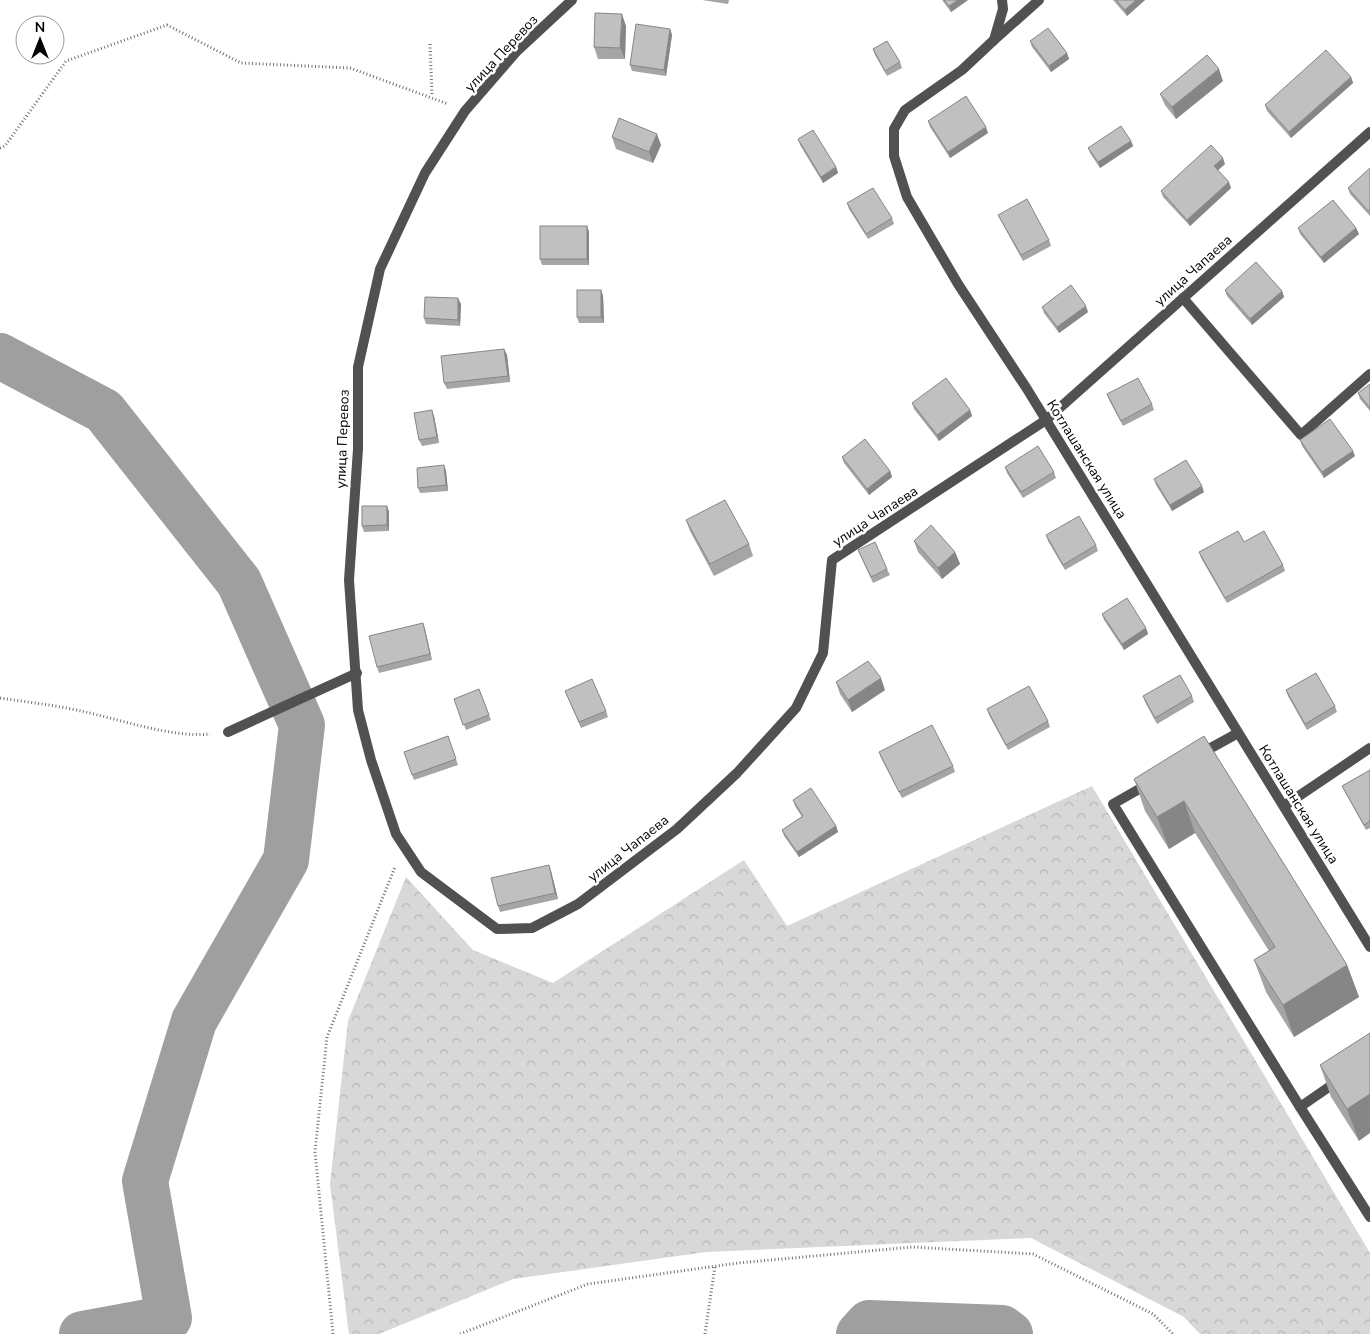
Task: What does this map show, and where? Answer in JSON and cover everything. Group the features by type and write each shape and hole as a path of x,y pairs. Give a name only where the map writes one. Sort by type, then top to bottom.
{"street":[{"name":"улица Перевоз","path":"470,910 421,872 396,834 358,710 357,673 348,580 358,449 358,367 380,269 425,172 465,111 517,51 572,0"},
{"path":"994,40 1003,10 1002,0"},
{"name":"Котлашанская улица","path":"1039,0 962,70 905,110 894,129 894,156 907,197 953,276 1046,420 1370,947"},
{"name":"улица Чапаева","path":"470,910 497,929 532,928 578,904 677,829 737,773 796,708 823,653 832,560 1046,420 1370,132"},
{"path":"1183,298 1301,435 1370,374"},
{"path":"228,732 357,673"},
{"path":"1188,761 1238,733"},
{"path":"1284,806 1370,748"},
{"path":"1155,780 1113,804 1370,1217"},
{"path":"1300,1107 1349,1074"}],"path":[{"path":"0,148 4,146 66,61 167,25 241,63 350,68 432,96 465,111"},
{"path":"430,44 432,96"},
{"path":"0,698 77,710 197,735 228,732"},
{"path":"333,1334 315,1152 327,1038 404,846"},
{"path":"460,1334 588,1284 715,1266 912,1247 1033,1254 1153,1314 1173,1334"},
{"path":"705,1334 715,1266"}],"green space":[{"path":"1092,786 1370,1253 1370,1334 1200,1334 1184,1317 1031,1238 706,1252 513,1279 379,1334 349,1334 330,1184 348,1021 406,877 473,950 553,983 744,860 787,926"}],"building":[{"path":"944,0 958,0 949,6"},
{"path":"1116,0 1136,0 1125,10"},
{"path":"595,13 622,14 620,48 594,47"},
{"path":"636,24 670,29 664,70 630,65"},
{"path":"1048,28 1067,53 1049,66 1030,41"},
{"path":"887,41 900,62 885,71 873,49"},
{"path":"1326,50 1351,77 1289,132 1265,105"},
{"path":"1207,55 1219,69 1172,107 1160,94"},
{"path":"966,96 986,127 948,152 928,121"},
{"path":"619,118 657,134 649,152 612,137"},
{"path":"1121,126 1131,141 1098,162 1088,148"},
{"path":"813,130 836,167 821,177 798,139"},
{"path":"1211,145 1223,158 1214,166 1229,182 1187,220 1161,191"},
{"path":"1370,168 1370,209 1368,211 1348,188"},
{"path":"873,188 892,218 866,234 847,203"},
{"path":"1027,199 1049,240 1021,255 998,215"},
{"path":"1333,200 1356,228 1321,257 1298,228"},
{"path":"540,226 587,226 587,259 540,259"},
{"path":"1256,262 1282,291 1250,319 1225,290"},
{"path":"1071,285 1086,306 1057,327 1042,307"},
{"path":"577,290 601,290 601,317 577,317"},
{"path":"425,297 458,298 458,320 424,318"},
{"path":"504,349 508,376 444,383 441,356"},
{"path":"946,378 970,410 937,435 912,403"},
{"path":"1138,378 1152,404 1121,421 1107,394"},
{"path":"1370,384 1370,408 1358,393"},
{"path":"432,410 437,437 419,440 414,413"},
{"path":"1330,419 1353,451 1322,472 1300,440"},
{"path":"865,439 890,471 867,489 842,457"},
{"path":"1038,446 1054,472 1021,492 1005,467"},
{"path":"1186,460 1202,486 1170,505 1154,479"},
{"path":"444,465 446,485 418,488 417,468"},
{"path":"725,500 749,544 710,564 686,520"},
{"path":"362,506 387,506 387,525 362,526"},
{"path":"1079,516 1096,545 1063,565 1046,535"},
{"path":"931,525 955,552 938,568 914,541"},
{"path":"1238,531 1244,542 1264,531 1283,565 1225,598 1199,552"},
{"path":"875,542 887,569 871,577 858,550"},
{"path":"1127,598 1146,628 1122,644 1102,614"},
{"path":"423,623 430,654 377,667 369,636"},
{"path":"868,661 881,678 848,700 836,682"},
{"path":"1316,673 1335,706 1305,724 1286,690"},
{"path":"1180,675 1192,696 1155,718 1143,696"},
{"path":"592,679 606,711 579,722 565,691"},
{"path":"1029,686 1048,721 1006,745 987,709"},
{"path":"479,689 489,715 463,725 454,699"},
{"path":"932,725 953,766 899,792 879,752"},
{"path":"448,736 456,759 412,775 404,752"},
{"path":"1204,736 1347,965 1283,1005 1254,960 1275,947 1184,801 1157,817 1134,779"},
{"path":"1370,770 1370,821 1364,825 1342,786"},
{"path":"811,788 836,826 797,852 782,830 803,816 793,800"},
{"path":"549,865 555,893 498,906 491,878"},
{"path":"1370,1033 1370,1094 1347,1109 1320,1065"}],"waterway":[{"path":"0,356 104,411 239,582 302,725 286,860 194,1021 145,1181 169,1318 82,1334"},
{"path":"859,1334 869,1323 1002,1328 1010,1334"}]}
